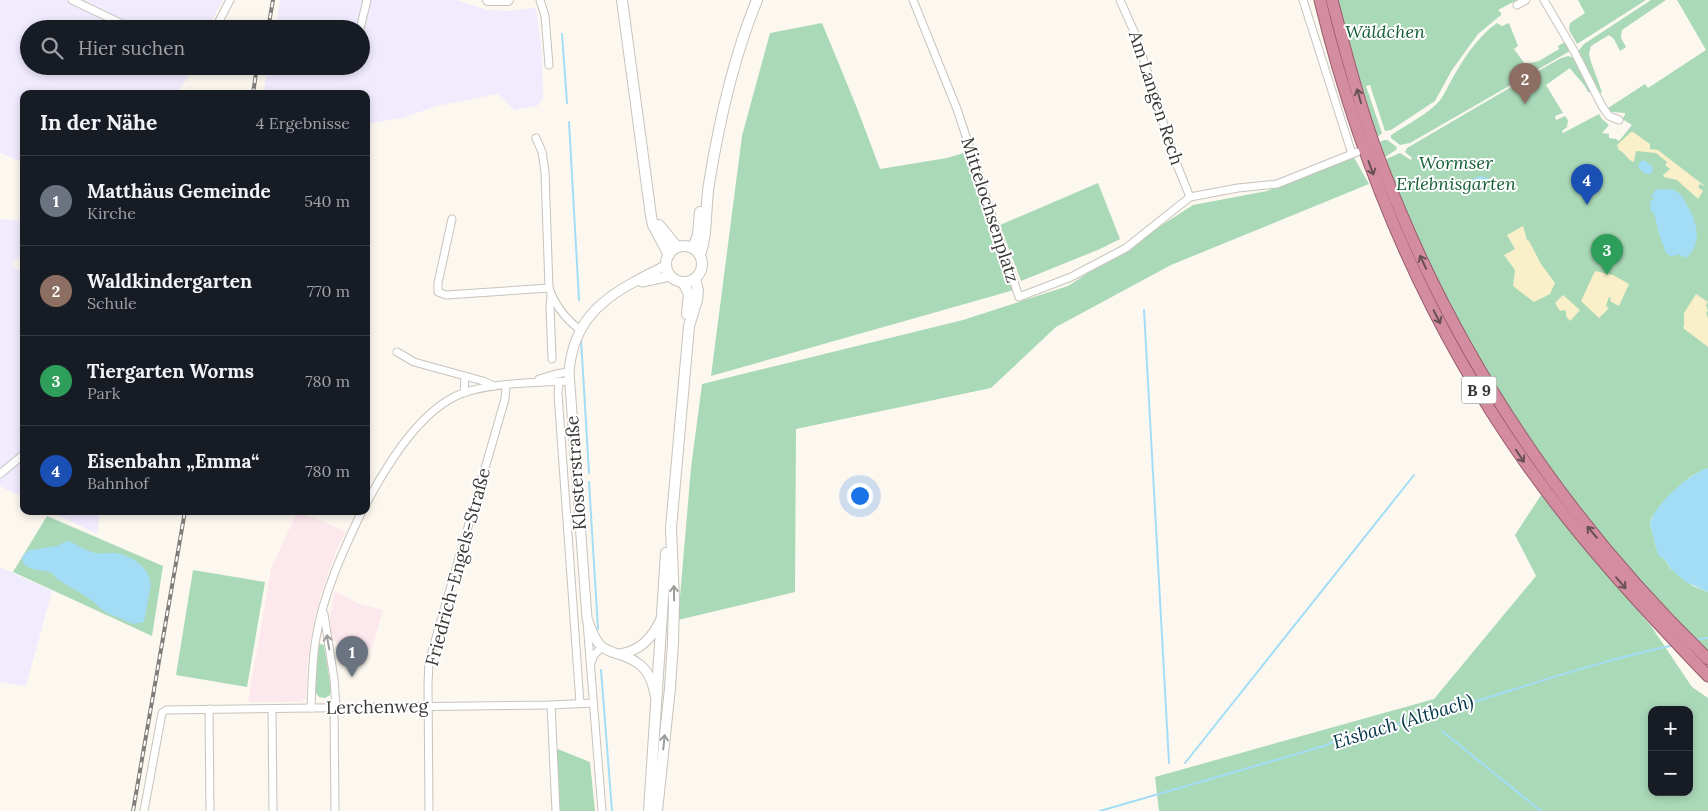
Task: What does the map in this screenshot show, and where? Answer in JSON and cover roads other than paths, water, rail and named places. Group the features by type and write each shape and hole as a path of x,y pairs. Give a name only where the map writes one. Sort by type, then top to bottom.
{"highway":[{"name":"B 9","path":"1320,0 1343,87 1370,166 1404,248 1445,332 1503,430 1526,464 1590,548 1670,637 1708,676"},
{"name":"B 9","path":"1332,0 1368,128 1385,173 1416,246 1466,348 1544,470 1574,510 1631,579 1708,659"}],"main road":[{"path":"488,0 508,0"},
{"path":"620,0 630,61 649,203 653,225 668,260 670,276 683,282 695,279 702,269 702,261 696,252 687,246 677,247 660,226 649,203"},
{"path":"696,252 702,196 722,94 729,66 751,0"},
{"path":"696,252 705,238 707,198 719,132 735,66 757,0"},
{"name":"Klosterstraße","path":"668,260 677,247"},
{"path":"657,811 673,642 674,600 671,528 675,463 689,326 698,294 695,279"},
{"path":"649,811 675,463 690,300 688,290 683,282"}],"street":[{"path":"72,0 114,20"},
{"path":"220,20 230,0"},
{"path":"362,20 367,0"},
{"path":"540,0 545,16 549,65"},
{"name":"Mittelochsenplatz","path":"913,0 957,109 1018,296 1071,277 1126,248 1190,197 1238,188 1277,184 1354,153 1303,0"},
{"name":"Am Langen Rech","path":"1120,0 1136,36 1175,160 1190,197"},
{"path":"1517,5 1526,0"},
{"path":"1544,0 1574,51 1602,106 1609,116 1619,120"},
{"path":"536,138 542,152 545,172 552,359"},
{"path":"452,219 438,283 438,292 446,295 550,292"},
{"name":"Klosterstraße","path":"602,811 588,651 569,376 573,347 580,330 599,306 668,260"},
{"name":"Klosterstraße","path":"627,286 670,276"},
{"path":"550,292 563,314 580,330"},
{"path":"397,352 414,362 483,381 494,386"},
{"path":"531,382 553,374 569,376"},
{"path":"464,393 465,376"},
{"path":"370,498 414,431 445,403 464,393 494,386 559,381 569,376"},
{"path":"559,381 580,704"},
{"name":"Friedrich-Engels-Straße","path":"430,811 429,662 502,408 506,386"},
{"path":"0,474 20,457"},
{"path":"311,708 314,649 323,609 343,552 360,515"},
{"path":"323,609 334,679 335,811"},
{"path":"619,654 632,651 646,642 657,627 663,614"},
{"name":"Klosterstraße","path":"587,618 593,634 602,647"},
{"path":"590,663 594,655 602,647 634,659 646,671 653,686 656,703"},
{"name":"Lerchenweg","path":"144,811 162,713 166,710 593,703"},
{"path":"551,705 556,811"},
{"path":"272,708 273,811"},
{"path":"209,709 210,811"}],"water":[{"path":"1644,160 1652,166 1651,174 1644,173 1638,167 1640,162"},
{"path":"1480,176 1488,178 1487,183 1481,186 1472,185 1473,179"},
{"path":"1656,189 1678,192 1691,213 1697,234 1694,247 1686,258 1678,254 1672,257 1666,253 1654,213 1651,212 1650,200 1653,200 1654,198 1651,197"},
{"path":"1708,468 1708,592 1686,582 1658,555 1650,524 1653,516 1665,499 1692,476"},
{"path":"67,541 98,554 112,553 128,556 139,563 150,578 151,584 144,622 133,624 105,612 90,599 57,579 52,573 29,568 23,562 22,557 29,550 57,546"}],"waterway":[{"path":"562,34 567,103"},
{"path":"569,122 579,300"},
{"path":"1144,310 1169,763"},
{"path":"581,339 589,473"},
{"path":"1185,763 1414,475"},
{"path":"589,482 598,629"},
{"name":"Eisbach (Altbach)","path":"1695,640 1708,638"},
{"name":"Eisbach (Altbach)","path":"1100,811 1324,746 1361,733 1426,717 1580,669 1674,645"},
{"path":"601,670 612,811"},
{"path":"1442,731 1541,811"}],"railway":[{"path":"270,20 273,0"},
{"path":"254,90 256,75"},
{"path":"133,811 184,515"}],"place":[{"name":"Waldkindergarten","path":"1525,104"},
{"name":"Eisenbahn „Emma“","path":"1587,205"},
{"name":"Tiergarten Worms","path":"1607,275"},
{"name":"Matthäus Gemeinde","path":"352,677"}],"park label":[{"name":"Wäldchen","path":"1385,32"},
{"name":"Wormser Erlebnisgarten","path":"1456,173"}]}
